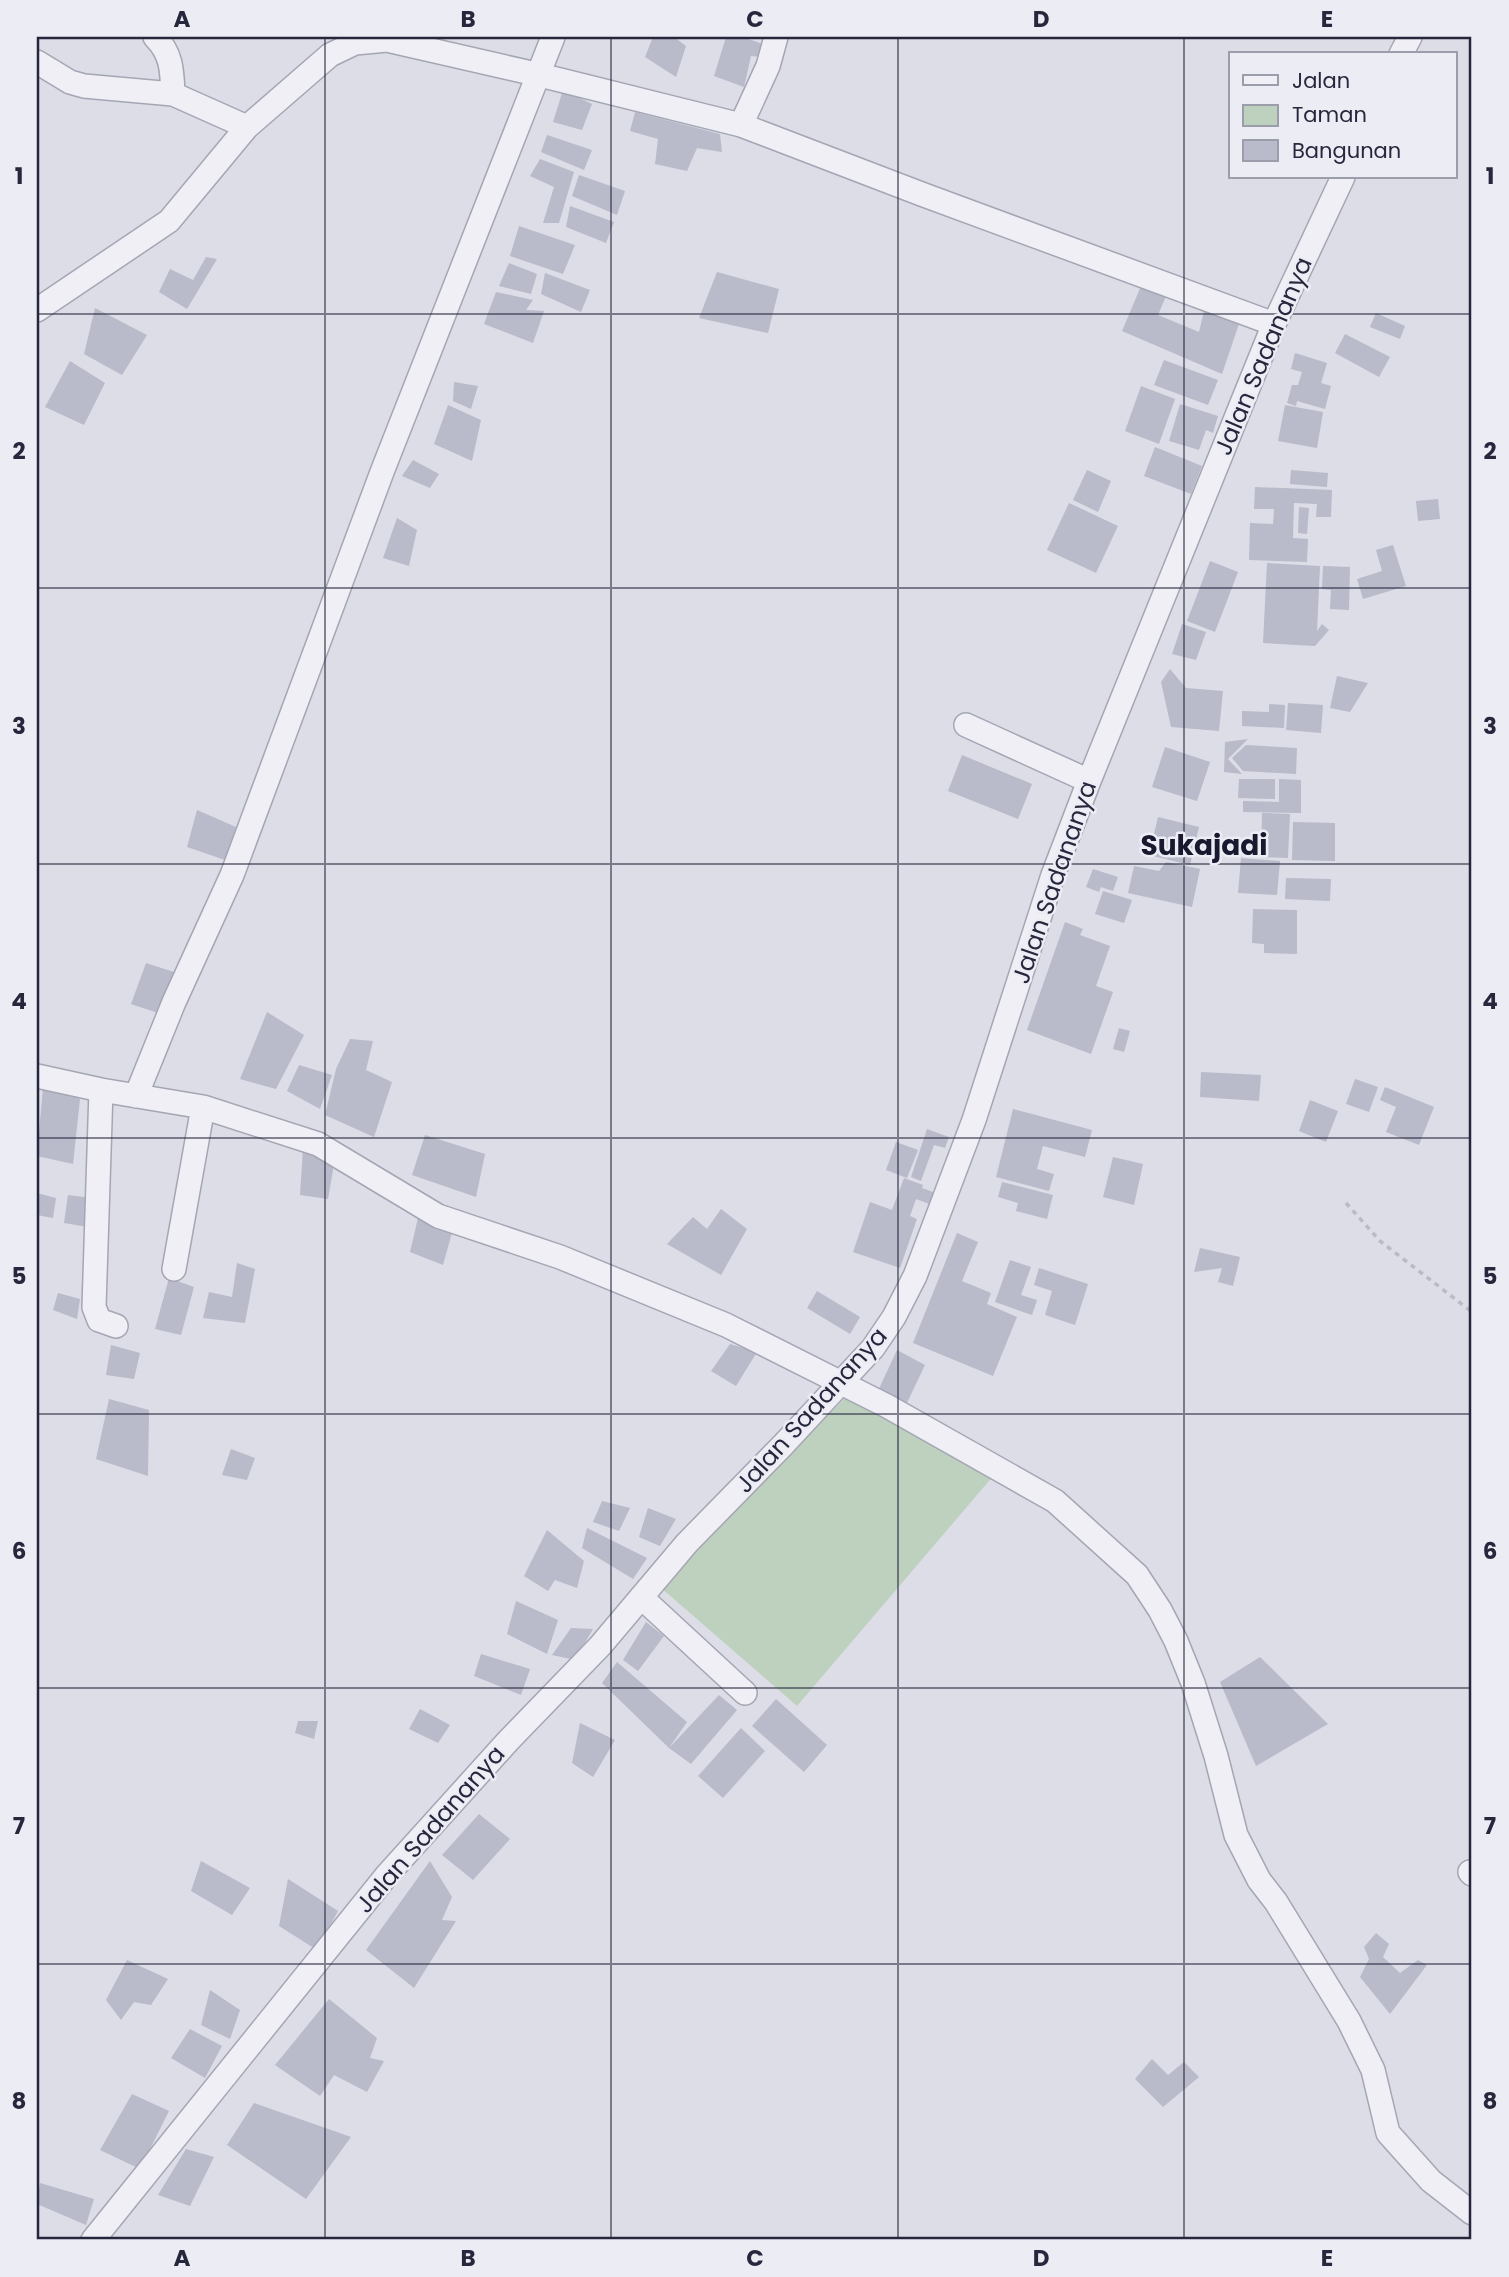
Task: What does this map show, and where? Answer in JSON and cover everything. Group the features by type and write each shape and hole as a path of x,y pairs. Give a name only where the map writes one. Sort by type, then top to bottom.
{"street":[{"path":"155,37 168,53 172,64 173,94"},
{"path":"136,1096 174,1002 232,875 382,472 553,37"},
{"path":"741,125 768,66 776,37"},
{"path":"37,310 169,221 247,127 330,55 355,43 387,40 741,125 1275,324"},
{"path":"37,62 61,78 84,86 173,94 247,127"},
{"name":"Jalan Sadananya","path":"93,2240 387,1875 508,1741 600,1646 687,1543 873,1348 894,1317 915,1276 974,1120 1053,876 1088,781 1275,324 1343,178"},
{"path":"966,725 1088,781"},
{"path":"37,1076 204,1107 317,1144 438,1216 560,1256 726,1325 841,1382 1055,1502 1137,1575 1160,1611 1193,1683 1216,1756 1236,1835 1259,1880 1276,1902 1349,2021 1373,2070 1388,2133 1431,2181 1472,2213"},
{"path":"101,1090 94,1307 99,1320 116,1326"},
{"path":"174,1269 204,1107"},
{"path":"640,1597 745,1693"}],"path":[{"path":"1346,1203 1380,1241 1472,1312"}],"green space":[{"path":"851,1392 994,1475 797,1706 660,1587"}],"building":[{"path":"653,37 674,37 686,46 676,77 645,57"},
{"path":"726,37 743,37 768,46 763,57 751,56 744,87 714,76"},
{"path":"563,90 592,104 582,130 553,122"},
{"path":"635,112 720,134 722,152 697,148 687,171 655,164 658,139 630,131"},
{"path":"547,135 592,150 584,170 541,152"},
{"path":"540,159 574,172 559,223 543,223 554,187 530,176"},
{"path":"579,175 625,191 617,215 572,196"},
{"path":"570,206 614,222 606,243 566,227"},
{"path":"519,226 575,245 563,274 510,256"},
{"path":"206,257 217,259 187,309 159,292 170,269 193,280"},
{"path":"509,263 537,274 531,294 499,286"},
{"path":"717,272 779,289 768,333 699,318"},
{"path":"545,273 590,290 581,312 541,294"},
{"path":"1144,279 1169,289 1158,315 1199,332 1205,307 1240,321 1222,374 1122,331"},
{"path":"496,292 533,300 526,310 544,311 533,343 484,324"},
{"path":"95,308 147,335 122,375 84,354"},
{"path":"1376,313 1405,326 1400,339 1370,327"},
{"path":"1345,334 1390,357 1379,377 1335,353"},
{"path":"1295,353 1327,363 1321,383 1331,386 1325,409 1297,401 1296,406 1287,403 1292,385 1298,385 1302,372 1291,369"},
{"path":"1164,360 1218,380 1208,405 1154,385"},
{"path":"70,361 105,383 84,425 45,407"},
{"path":"454,382 478,386 471,409 453,401"},
{"path":"1141,386 1175,399 1159,444 1125,431"},
{"path":"1180,404 1218,416 1213,433 1206,430 1199,450 1169,441"},
{"path":"448,405 481,420 472,461 434,444"},
{"path":"1285,405 1323,412 1317,448 1278,441"},
{"path":"1155,447 1202,466 1191,494 1144,476"},
{"path":"413,460 439,474 430,488 402,476"},
{"path":"1087,470 1111,481 1098,512 1073,500"},
{"path":"1291,470 1328,473 1327,487 1290,484"},
{"path":"1255,487 1332,490 1331,517 1316,517 1317,504 1294,503 1293,538 1308,539 1307,562 1249,560 1250,523 1273,524 1274,509 1254,509"},
{"path":"1438,499 1440,519 1418,521 1416,501"},
{"path":"1069,503 1118,526 1096,573 1047,550"},
{"path":"1299,507 1309,508 1307,534 1298,533"},
{"path":"397,518 417,530 409,566 383,558"},
{"path":"1393,545 1406,586 1363,599 1357,579 1382,571 1376,550"},
{"path":"1210,561 1238,572 1215,632 1187,621"},
{"path":"1267,563 1320,566 1317,631 1322,624 1329,630 1315,646 1263,643"},
{"path":"1323,566 1350,567 1349,610 1330,609 1331,590 1322,589"},
{"path":"1182,624 1206,632 1196,660 1172,654"},
{"path":"1170,669 1186,688 1223,691 1219,731 1171,727 1161,682"},
{"path":"1337,676 1368,683 1350,712 1330,708"},
{"path":"1288,703 1323,705 1321,733 1286,730"},
{"path":"1269,704 1285,705 1284,728 1242,726 1242,711 1269,712"},
{"path":"1248,739 1228,759 1242,774 1224,772 1225,742"},
{"path":"1246,745 1297,748 1296,774 1243,771 1232,758"},
{"path":"1165,747 1210,762 1197,801 1152,787"},
{"path":"962,755 1032,784 1018,819 948,791"},
{"path":"1239,779 1275,779 1275,799 1238,798"},
{"path":"1279,779 1301,780 1301,813 1243,812 1243,801 1279,802"},
{"path":"197,810 236,827 225,860 187,847"},
{"path":"1262,813 1290,814 1288,858 1261,857"},
{"path":"1158,817 1199,827 1190,865 1149,855"},
{"path":"1293,822 1335,823 1335,861 1292,860"},
{"path":"1241,858 1280,861 1277,895 1238,893"},
{"path":"1166,862 1200,869 1192,907 1128,893 1134,866 1159,871"},
{"path":"1093,869 1118,877 1113,891 1101,887 1099,892 1086,887"},
{"path":"1286,878 1331,879 1330,901 1285,899"},
{"path":"1103,891 1132,900 1124,923 1095,914"},
{"path":"1253,909 1297,910 1297,954 1264,953 1264,944 1252,943"},
{"path":"1065,922 1083,929 1080,935 1110,946 1096,986 1113,992 1091,1054 1027,1030"},
{"path":"146,963 177,973 161,1014 131,1004"},
{"path":"267,1012 304,1035 276,1089 240,1079"},
{"path":"1119,1028 1130,1031 1124,1052 1113,1049"},
{"path":"350,1039 373,1041 366,1070 392,1082 374,1137 325,1115 336,1069"},
{"path":"299,1065 332,1075 320,1109 287,1091"},
{"path":"1201,1072 1261,1075 1259,1101 1200,1097"},
{"path":"1355,1079 1378,1087 1369,1112 1346,1104"},
{"path":"43,1087 80,1099 73,1164 37,1156"},
{"path":"1385,1087 1434,1107 1419,1145 1386,1132 1396,1107 1380,1100"},
{"path":"1310,1100 1338,1111 1326,1142 1299,1131"},
{"path":"1013,1109 1092,1130 1085,1157 1043,1146 1037,1169 1054,1174 1049,1191 996,1177"},
{"path":"927,1129 949,1137 945,1148 934,1145 921,1181 911,1177"},
{"path":"425,1135 485,1154 476,1197 412,1175"},
{"path":"896,1142 918,1150 907,1178 886,1170"},
{"path":"303,1148 334,1164 328,1199 300,1195"},
{"path":"1113,1157 1143,1164 1134,1205 1103,1197"},
{"path":"904,1178 936,1193 932,1205 916,1199 910,1216 917,1219 900,1268 853,1252 870,1202 892,1210"},
{"path":"1002,1182 1053,1195 1047,1219 1016,1211 1018,1203 998,1197"},
{"path":"37,1193 56,1198 53,1218 37,1215"},
{"path":"68,1195 92,1198 88,1227 64,1223"},
{"path":"721,1209 747,1229 721,1275 667,1244 693,1217 707,1229"},
{"path":"418,1218 453,1229 443,1265 410,1252"},
{"path":"957,1233 978,1242 962,1281 991,1293 987,1304 1017,1317 993,1376 913,1343"},
{"path":"1200,1248 1240,1257 1233,1286 1218,1282 1222,1268 1194,1272"},
{"path":"1010,1260 1031,1267 1021,1295 1037,1300 1032,1315 995,1302"},
{"path":"237,1263 255,1269 245,1323 203,1318 209,1292 232,1297"},
{"path":"1039,1268 1088,1284 1075,1325 1045,1315 1052,1291 1034,1285"},
{"path":"169,1278 194,1287 181,1335 155,1329"},
{"path":"817,1291 860,1317 850,1334 807,1308"},
{"path":"58,1293 80,1299 77,1319 53,1310"},
{"path":"730,1344 757,1352 736,1386 711,1371"},
{"path":"111,1345 140,1353 134,1379 106,1375"},
{"path":"897,1350 925,1365 905,1407 877,1393"},
{"path":"109,1399 149,1410 148,1476 96,1459"},
{"path":"231,1449 255,1458 247,1480 222,1475"},
{"path":"602,1501 630,1508 619,1531 593,1522"},
{"path":"648,1508 676,1519 660,1546 639,1537"},
{"path":"587,1528 647,1558 633,1579 582,1548"},
{"path":"547,1530 584,1561 577,1588 555,1580 548,1591 524,1576"},
{"path":"516,1601 558,1620 547,1654 507,1634"},
{"path":"646,1622 664,1636 638,1671 623,1660"},
{"path":"571,1628 593,1629 575,1660 552,1655"},
{"path":"481,1654 530,1669 521,1695 474,1676"},
{"path":"1260,1657 1328,1724 1256,1766 1220,1682"},
{"path":"617,1662 687,1722 669,1748 602,1683"},
{"path":"719,1695 737,1710 691,1764 669,1748"},
{"path":"776,1699 827,1745 804,1772 752,1726"},
{"path":"420,1709 450,1725 438,1743 409,1729"},
{"path":"298,1721 318,1721 314,1739 295,1733"},
{"path":"580,1723 615,1740 593,1777 572,1763"},
{"path":"741,1728 765,1751 723,1798 698,1776"},
{"path":"479,1814 510,1839 473,1880 442,1855"},
{"path":"201,1861 250,1888 232,1915 191,1891"},
{"path":"430,1861 452,1897 442,1920 456,1921 414,1988 366,1950"},
{"path":"288,1879 338,1911 317,1950 279,1926"},
{"path":"1376,1933 1389,1944 1383,1957 1400,1973 1418,1960 1427,1965 1390,2014 1360,1977 1369,1959 1364,1947"},
{"path":"127,1960 168,1979 151,2005 134,2002 121,2020 106,2000"},
{"path":"210,1990 240,2010 230,2039 201,2025"},
{"path":"329,1999 377,2038 370,2058 384,2061 367,2092 334,2075 320,2096 275,2065"},
{"path":"190,2029 222,2046 205,2078 171,2058"},
{"path":"1152,2059 1168,2075 1184,2062 1199,2077 1163,2107 1135,2079"},
{"path":"132,2094 169,2111 140,2169 100,2150"},
{"path":"254,2103 351,2137 306,2199 227,2145"},
{"path":"186,2149 214,2157 190,2206 158,2195"},
{"path":"40,2183 94,2199 86,2225 37,2204"}],"district":[{"name":"Sukajadi","path":"1204,845"}]}
